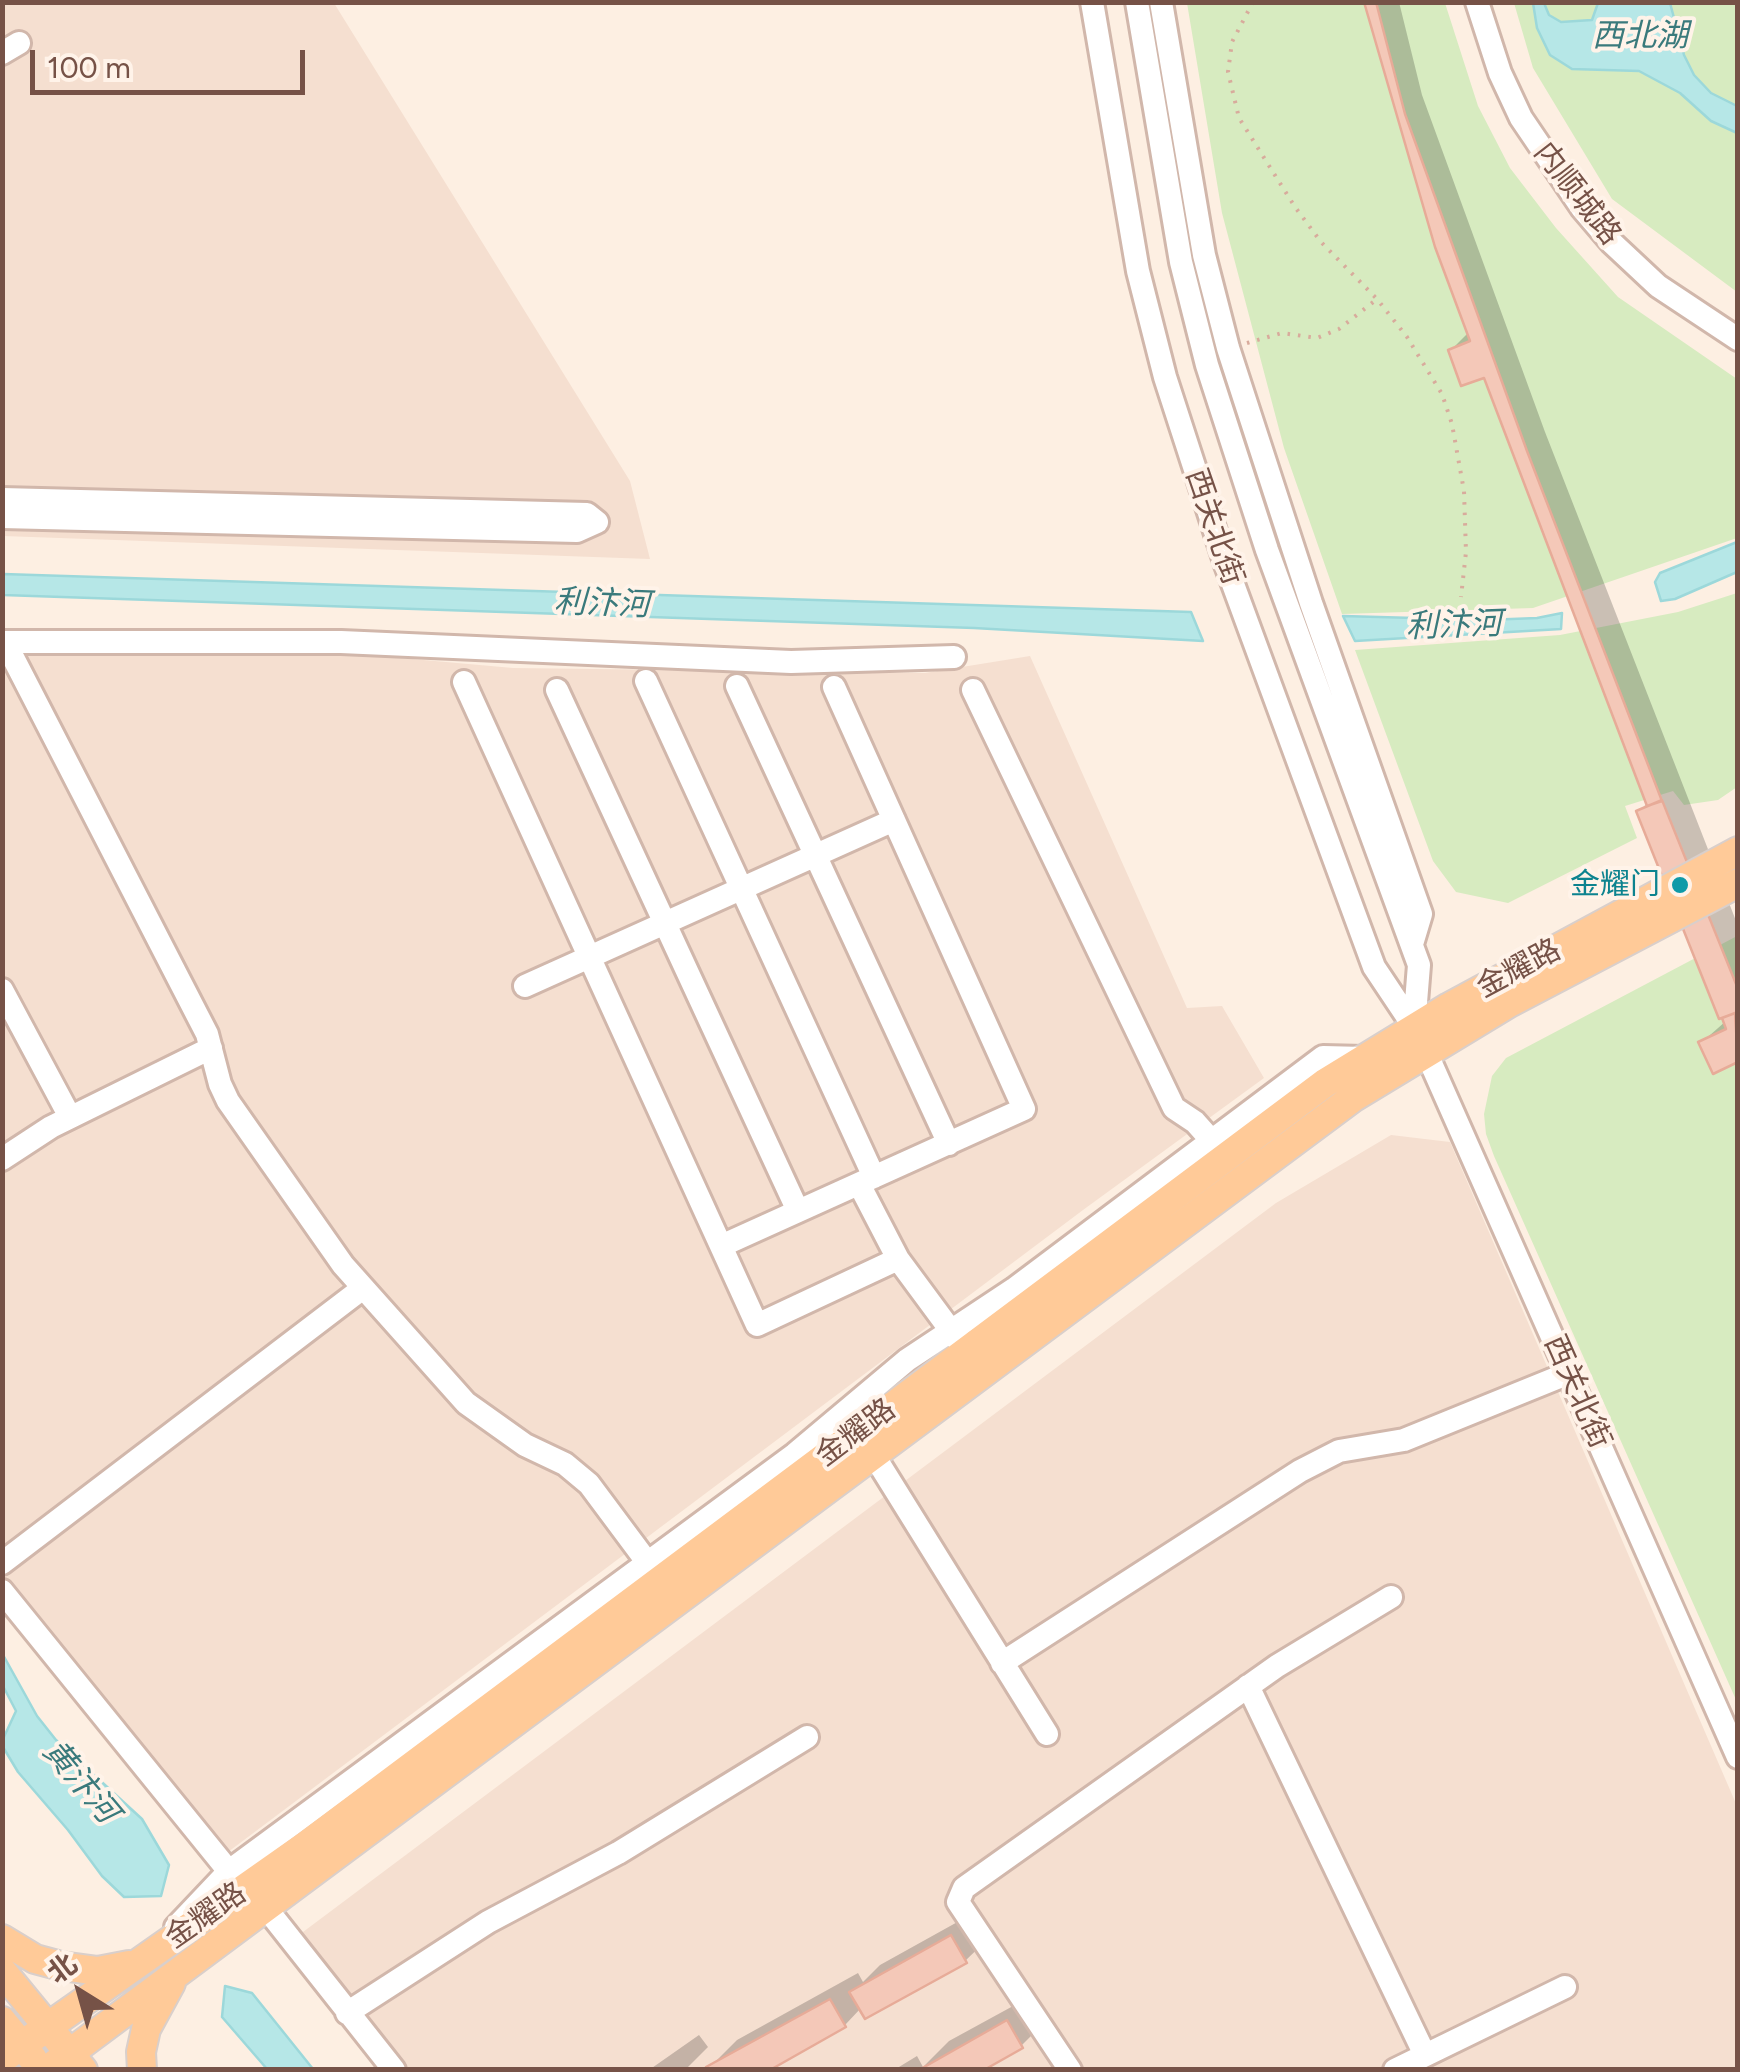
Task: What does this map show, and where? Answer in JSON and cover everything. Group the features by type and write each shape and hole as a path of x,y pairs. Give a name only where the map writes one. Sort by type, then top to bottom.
{"main road":[{"name":"金耀路","path":"44,2070 77,2061 176,1975 1354,1097 1420,1039 1738,851"},
{"name":"金耀路","path":"12,2052 145,1959 237,1880 958,1341 1364,1058 1509,1003 1738,883"},
{"path":"2,1940 35,1959 81,1970 123,1967 145,1959"},
{"path":"2,1971 77,2061"},
{"path":"142,2070 146,2029 176,1975"},
{"path":"2,2022 12,2052 44,2070"}],"street":[{"name":"西关北街","path":"1092,2 1138,271 1182,434 1226,565 1374,967 1420,1039 1738,1757"},
{"name":"西关北街","path":"1137,2 1181,262 1207,365 1267,550 1420,965 1420,1039"},
{"path":"1161,2 1204,255 1228,348 1311,603 1421,914 1412,944"},
{"name":"内顺城路","path":"1477,2 1500,73 1522,118 1582,208 1658,286 1738,340"},
{"path":"2,499 587,514 597,522 577,531 2,517"},
{"path":"654,1571 589,1484 566,1464 526,1446 466,1403 342,1264 228,1101 211,1048 4,642 341,642 790,662 954,657"},
{"path":"646,681 742,889 898,1259 958,1341 1014,1288 1323,1057 1364,1058"},
{"path":"464,682 757,1325 898,1259"},
{"path":"737,686 948,1144"},
{"path":"721,1246 1024,1110 834,687"},
{"path":"557,690 798,1211"},
{"path":"973,690 1174,1108 1212,1140"},
{"path":"525,986 894,820"},
{"path":"2,990 70,1118"},
{"path":"2,1159 70,1118 211,1048"},
{"path":"2,1563 363,1288"},
{"path":"1002,1663 1300,1471 1339,1452 1404,1440 1569,1374"},
{"path":"874,1454 1047,1734"},
{"path":"2,1592 237,1880"},
{"path":"1070,2070 958,1902 964,1888 1248,1686 1391,1597"},
{"path":"1248,1686 1425,2055"},
{"path":"347,2013 488,1922 618,1853 807,1737"},
{"path":"266,1908 394,2070"},
{"path":"1395,2070 1565,1987"}],"path":[{"path":"1254,2 1232,42 1228,72 1239,118 1312,230 1376,299 1430,370 1452,424 1464,491 1466,552 1461,597"},
{"path":"1228,348 1282,333 1318,338 1339,328 1376,299"}],"shaded area":[{"path":"2,3 334,3 630,481 650,559 3,536"},
{"path":"3,649 345,653 513,668 925,673 1030,656 1187,1008 1222,1006 1264,1078 224,1855 3,1580"},
{"path":"1391,1135 1450,1142 1737,1806 1737,2069 402,2069 299,1935 1276,1203"}],"green space":[{"path":"1187,3 1445,3 1478,106 1510,168 1556,228 1618,297 1737,379 1737,538 1533,608 1342,614 1284,448 1222,213"},
{"path":"1514,3 1737,3 1737,292 1612,199 1533,68"},
{"path":"1737,593 1737,787 1718,800 1684,805 1673,791 1625,806 1637,838 1508,903 1456,892 1433,861 1355,650 1560,635 1678,612"},
{"path":"1737,936 1737,1702 1494,1156 1484,1114 1492,1076 1506,1058"}],"water":[{"name":"西北湖","path":"1533,3 1544,3 1549,15 1561,22 1592,20 1598,3 1670,3 1684,55 1694,75 1711,93 1737,106 1737,133 1711,121 1680,93 1639,71 1572,69 1550,55 1537,28"},
{"path":"1737,542 1737,572 1675,599 1661,601 1655,582 1660,573"},
{"name":"利汴河","path":"3,574 1191,612 1203,641 974,628 3,595"},
{"name":"利汴河","path":"1562,613 1561,629 1355,641 1343,616 1486,620"},
{"name":"黄汴河","path":"2,1653 37,1716 56,1740 142,1819 169,1865 161,1896 124,1897 102,1876 18,1772 3,1747 16,1711 3,1686"},
{"path":"225,1986 252,1993 313,2069 267,2069 222,2017"}],"building":[{"path":"1364,2 1376,2 1405,114 1527,451 1662,801 1647,806 1484,378 1461,386 1448,350 1470,341 1435,247"},
{"name":"金耀门","path":"1662,800 1738,989 1738,1012 1719,1019 1636,811"},
{"path":"1735,1013 1738,1062 1713,1074 1698,1042 1726,1029 1722,1018"},
{"path":"951,1935 967,1963 865,2019 849,1992"},
{"path":"830,1999 846,2027 770,2070 707,2070 706,2067"},
{"path":"1007,2020 1023,2048 984,2070 919,2070"}],"place":[{"name":"金耀门","path":"1680,885"}]}
